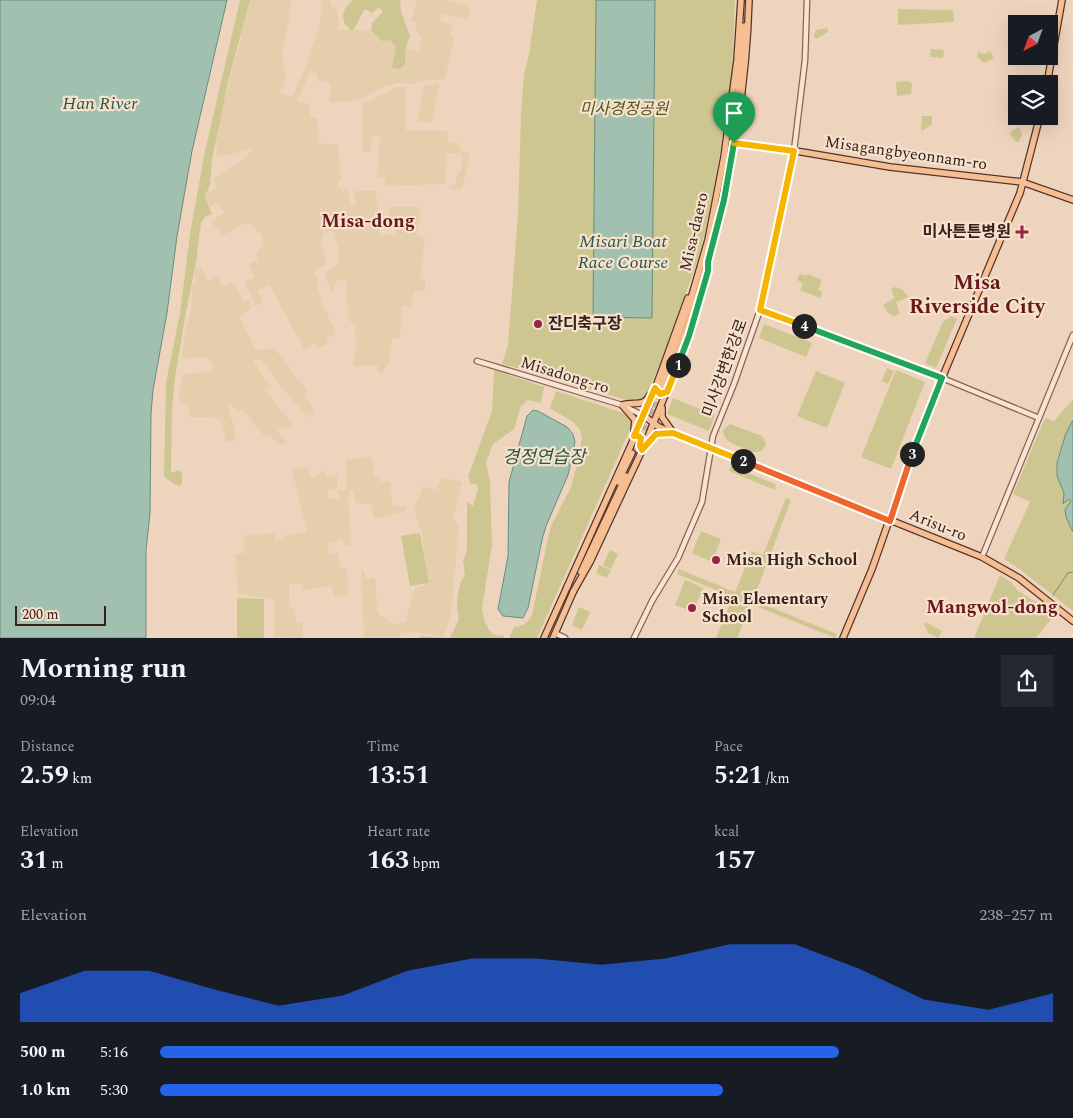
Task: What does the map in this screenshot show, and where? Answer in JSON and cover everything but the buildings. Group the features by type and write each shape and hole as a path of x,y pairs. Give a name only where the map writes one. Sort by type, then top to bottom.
{"main road":[{"name":"Misa-daero","path":"706,260 734,76 739,0"},
{"name":"Misa-daero","path":"734,143 745,0"},
{"name":"Misa-daero","path":"661,391 706,260 724,200 738,129 747,53 749,0"},
{"path":"1049,75 1062,0"},
{"path":"843,638 890,521 911,458 942,378 1020,193 1038,125"},
{"name":"Misagangbyeonnam-ro","path":"734,143 890,167 1022,182 1073,200"},
{"path":"633,439 636,420 622,405 629,403 640,404 661,391"},
{"path":"661,391 662,417 673,433"},
{"path":"544,638 633,439 644,416 661,391"},
{"path":"573,592 583,576 661,406"},
{"name":"Arisu-ro","path":"644,416 673,433 982,557 1019,578 1073,621"},
{"path":"643,448 656,434 673,433"},
{"path":"633,439 638,436 641,438 640,446 643,448"},
{"path":"554,636 634,454 566,588"}],"street":[{"name":"미사강변한강로","path":"634,638 652,600 678,558 700,507 713,436 734,384 760,310 794,151 805,60 807,0"},
{"path":"760,310 942,378 1039,418"},
{"path":"982,557 1073,335"},
{"name":"Misadong-ro","path":"477,361 622,405 644,416"},
{"path":"554,636 565,638"}],"shaded area":[{"path":"248,0 291,0 281,57 286,77 280,93 293,97 320,22 322,0 330,0 331,6 337,7 339,30 376,30 402,48 418,51 422,36 416,31 417,23 411,21 417,0 445,0 470,6 468,19 441,13 440,21 454,25 450,36 454,38 445,79 427,80 414,84 397,83 384,87 365,97 350,101 329,102 331,83 317,81 317,74 310,72 297,101 310,105 309,118 317,118 319,143 338,145 341,180 337,181 338,187 343,191 347,189 351,206 356,205 354,191 376,191 380,235 396,235 397,222 389,221 389,207 421,207 417,235 425,238 420,278 425,280 425,290 415,291 410,307 402,305 400,339 392,338 389,365 386,365 383,373 377,373 378,365 353,366 356,351 355,328 348,318 346,280 337,279 335,287 331,292 325,275 332,267 339,264 339,250 333,232 330,230 322,235 321,243 327,265 314,271 318,279 316,282 324,307 336,334 326,339 328,344 319,348 315,343 304,349 269,284 257,291 263,301 256,306 244,283 255,277 249,264 258,260 256,253 264,244 262,235 248,222 223,235 211,222 224,212 217,202 210,206 205,197 217,187 213,179 247,157 253,148 216,158 218,124 240,42"},
{"path":"439,84 432,123 417,121 424,86"},
{"path":"397,87 406,87 406,131 447,131 448,142 458,143 460,149 470,155 461,189 449,189 449,185 456,184 457,174 461,170 463,158 461,153 447,153 445,184 385,186 385,178 377,177 380,137 373,136 370,152 362,152 362,103"},
{"path":"201,268 208,282 218,276 222,287 231,282 244,301 248,300 252,308 239,317 256,350 275,349 307,391 304,394 315,412 307,417 261,359 253,361 270,385 264,389 294,426 277,429 287,442 279,445 269,434 265,437 242,409 237,411 229,401 230,417 233,421 236,441 226,442 221,420 211,417 189,417 188,405 181,404 179,395 182,377 185,374 210,372 214,369 212,362 205,357 182,359 185,331 191,311 192,284 195,283 195,270"},
{"path":"372,457 374,476 379,475 381,482 390,481 392,505 407,508 404,513 394,513 393,516 373,518 372,504 355,503 354,490 349,490 351,545 344,545 342,539 337,539 337,542 328,543 329,554 338,553 340,568 346,568 349,593 334,597 332,586 303,590 302,583 289,584 289,606 295,609 296,623 303,623 303,638 274,637 274,600 238,593 235,554 245,553 243,536 274,533 275,540 279,540 284,536 307,532 292,470 308,467 311,478 324,471 327,476 337,475 337,489 327,492 327,496 331,499 339,498 338,490 346,489 346,460"},
{"path":"442,477 462,482 453,520 459,523 451,616 443,637 415,632 401,633 398,638 364,638 361,571 364,571 366,579 375,578 377,610 381,617 387,619 388,622 396,624 406,621 415,587 428,585 422,533 414,510 423,487 436,490"}],"green space":[{"path":"240,0 250,0 228,82 212,160 210,184 205,197 212,214 205,217 201,223 196,262 175,378 172,407 171,473 178,470 182,473 182,484 180,486 164,477 166,383 180,313 190,234 205,151"},
{"path":"353,0 400,0 401,11 410,36 405,51 405,64 399,69 392,68 396,47 390,40 382,41 371,30 372,23 383,12 379,7 372,13 365,9 352,31 345,24 343,20 344,11"},
{"name":"미사경정공원","path":"537,0 735,0 732,78 717,172 704,236 699,256 665,351 646,397 637,403 502,364 508,345 518,215 524,74 529,55"},
{"path":"898,9 953,10 954,22 898,25"},
{"path":"827,28 828,32 816,39 814,35 816,30"},
{"path":"931,49 944,50 943,58 930,57"},
{"path":"990,51 994,58 984,63 977,57 978,52 985,54"},
{"path":"909,81 912,84 911,94 897,96 896,82"},
{"path":"922,116 932,116 932,125 921,131"},
{"path":"1019,127 1022,134 1019,142 1016,142 1009,133"},
{"path":"800,274 806,276 808,274 822,280 818,290 823,292 820,298 800,290 803,283 797,280"},
{"path":"894,287 902,289 909,297 896,302 900,314 894,316 887,312 883,305 895,298 891,289"},
{"path":"951,316 957,319 936,368 925,363 943,322"},
{"path":"764,324 812,343 806,357 759,338"},
{"path":"887,368 894,371 888,384 882,381"},
{"path":"494,370 544,387 541,403 528,400 521,406 514,429 493,444 486,462 490,482 492,545 482,608 484,620 489,630 494,635 504,636 504,638 450,638 459,619 457,608 458,596 460,585 465,575 463,561 467,550 467,502 473,506 478,489 477,484 471,484 468,477 492,411"},
{"path":"896,370 925,382 891,469 861,457"},
{"path":"816,371 845,383 827,428 797,416"},
{"path":"556,391 623,413 630,419 632,425 537,638 509,638 514,627 524,624 532,615 551,526 571,487 578,461 582,438 580,430 573,422 550,408"},
{"path":"673,398 715,415 709,431 667,414"},
{"path":"1073,399 1073,611 1004,559 1030,502 1013,494 1042,425 1046,418 1054,421"},
{"path":"730,424 762,436 766,443 765,447 760,451 754,452 730,442 726,439 723,430"},
{"path":"731,466 775,484 775,490 729,471"},
{"path":"786,498 791,500 753,600 837,634 835,638 751,604 737,638 716,638 733,597 677,574 679,569 735,592 752,551 763,555"},
{"path":"701,531 721,539 713,560 710,561 692,553"},
{"path":"420,533 429,583 410,586 401,536"},
{"path":"610,550 618,554 611,569 603,565"},
{"path":"599,565 611,570 607,578 596,573"},
{"path":"1000,575 1053,617 1036,638 974,638"},
{"path":"685,580 703,588 693,612 675,605"},
{"path":"237,598 264,599 264,638 237,638"},
{"path":"579,607 590,612 582,630 572,625"},
{"path":"925,622 942,631 938,638 928,633"},
{"path":"422,636 450,638 419,638"}],"water":[{"name":"Han River","path":"0,0 227,0 192,151 153,390 150,513 146,550 146,638 0,638"},
{"name":"Misari Boat Race Course","path":"596,0 655,0 652,318 593,317"},
{"name":"경정연습장","path":"533,410 567,427 573,434 575,442 568,475 546,526 528,608 523,618 503,616 498,609 508,556 509,482 527,416"},
{"path":"1073,420 1073,532 1065,510 1071,501 1069,499 1063,504 1064,493 1057,476 1057,463 1066,433"}],"waterway":[{"path":"1053,595 1068,573 1073,572"},
{"path":"1040,613 1044,609"}],"tunnel":[{"path":"632,453 660,391"},
{"path":"636,454 659,402"}],"place":[{"name":"미사튼튼병원","path":"1022,232"},
{"name":"잔디축구장","path":"538,324"},
{"name":"Misa High School","path":"716,560"},
{"name":"Misa Elementary School","path":"692,608"}],"district":[{"name":"Misa-dong","path":"368,221"},
{"name":"Misa Riverside City","path":"977,295"},
{"name":"Mangwol-dong","path":"992,607"}],"route":[{"path":"734,143 794,151 760,310 845,340 942,378 911,458 890,521 673,433 656,434 642,450 640,446 641,438 634,436 655,388 660,394 667,392 689,336 708,271 708,262 715,238 734,143"}]}
